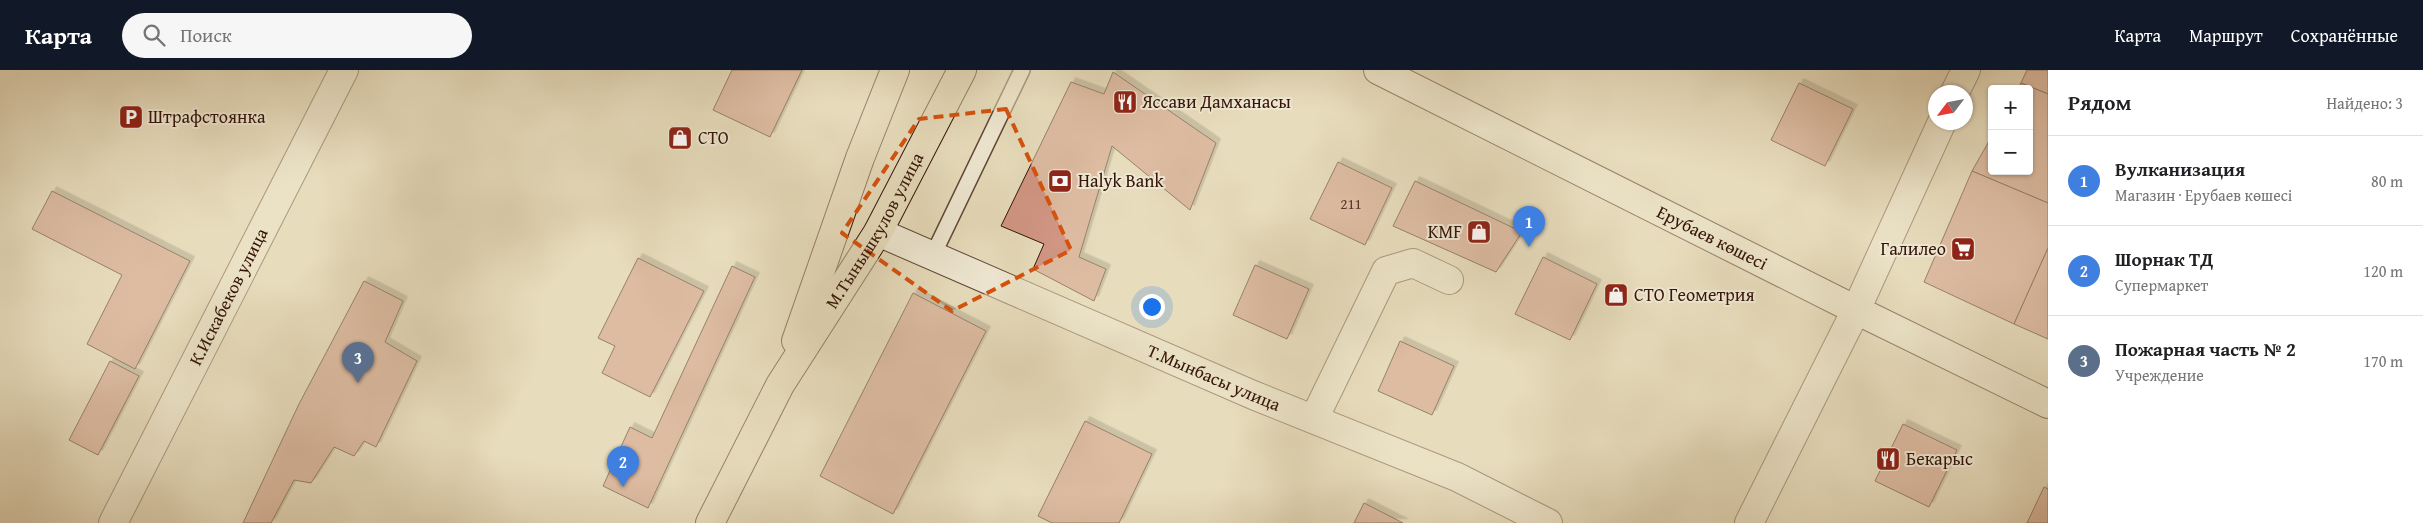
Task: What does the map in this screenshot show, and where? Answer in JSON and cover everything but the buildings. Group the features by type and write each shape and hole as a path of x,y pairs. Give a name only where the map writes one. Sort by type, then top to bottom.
{"main road":[{"name":"М.Тынышкулов улица","path":"780,385 860,158 895,70"},
{"name":"М.Тынышкулов улица","path":"710,523 780,385 878,232 962,70"}],"street":[{"name":"К.Искабеков улица","path":"113,523 344,70"},
{"name":"Ерубаев көшесі","path":"1378,70 1856,310 2048,404"},
{"path":"1958,85 1966,70"},
{"path":"1749,523 1856,310 1938,130"},
{"name":"Т.Мынбасы улица","path":"878,232 1314,420 1457,477 1548,523"},
{"path":"1314,420 1386,271 1414,262 1449,280"}],"lane":[{"path":"932,255 1022,70"}],"highlighted area":[{"path":"1006,109 1071,250 952,311 842,233 919,119"}],"place":[{"name":"Яссави Дамханасы","path":"1125,102"},
{"name":"Штрафстоянка","path":"131,117"},
{"name":"СТО","path":"680,138"},
{"name":"Halyk Bank","path":"1060,181"},
{"name":"KMF","path":"1479,232"},
{"name":"Вулканизация","path":"1529,247"},
{"name":"Галилео","path":"1963,249"},
{"name":"СТО Геометрия","path":"1616,295"},
{"name":"Пожарная часть № 2","path":"358,383"},
{"name":"Бекарыс","path":"1888,459"},
{"name":"Шорнак ТД","path":"623,487"}]}
